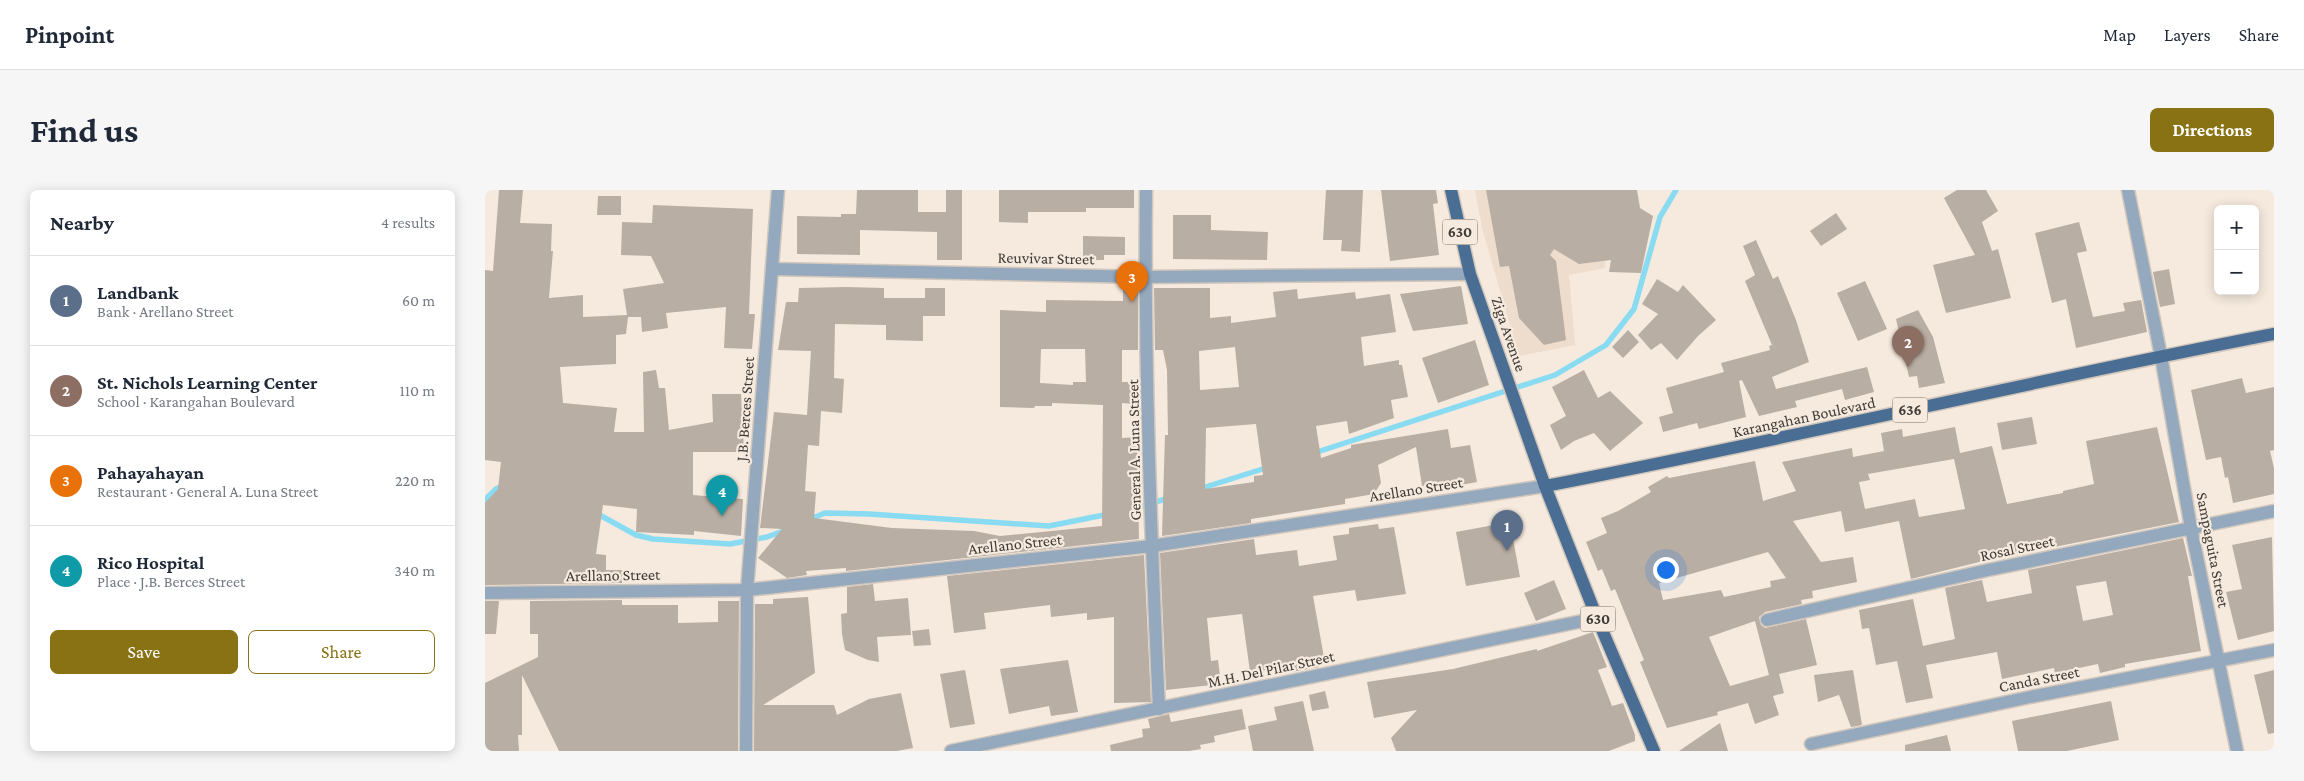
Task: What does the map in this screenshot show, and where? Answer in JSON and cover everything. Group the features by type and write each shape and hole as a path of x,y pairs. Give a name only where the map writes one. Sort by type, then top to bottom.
{"main road":[{"name":"Ziga Avenue","path":"1451,190 1470,274 1545,486"},
{"name":"Karangahan Boulevard","path":"1545,486 1709,454 2161,356 2274,334"},
{"name":"630","path":"1545,486 1597,618 1654,751"}],"street":[{"name":"J.B. Berces Street","path":"746,751 747,590 778,190"},
{"name":"General A. Luna Street","path":"1146,190 1145,277 1152,490 1151,546 1159,709"},
{"name":"Sampaguita Street","path":"2128,190 2161,356 2191,528 2237,751"},
{"name":"Reuvivar Street","path":"772,269 1145,277 1470,274"},
{"name":"Arellano Street","path":"485,593 747,590 1151,546 1545,486"},
{"name":"Rosal Street","path":"1767,620 1988,570 2274,511"},
{"name":"M.H. Del Pilar Street","path":"951,751 1597,618"},
{"name":"Canda Street","path":"1811,744 2030,697 2220,662 2274,650"}],"shaded area":[{"path":"1475,190 1620,190 1609,215 1605,268 1569,275 1575,345 1519,356 1482,228"}],"building":[{"path":"499,190 523,190 520,223 552,224 551,251 553,251 549,298 583,295 583,317 627,315 623,289 664,283 651,256 621,255 622,222 652,223 653,205 753,209 749,314 755,314 752,349 724,348 726,307 666,313 668,328 642,332 641,317 628,317 626,334 616,335 616,364 560,367 563,403 617,408 614,432 644,432 643,372 656,370 659,388 665,388 669,430 713,422 712,394 741,394 744,452 693,452 693,495 743,499 741,536 694,531 694,535 636,532 637,509 603,505 596,554 606,555 606,570 622,570 622,583 485,585 485,503 498,489 501,462 485,460 485,270 493,271"},
{"path":"857,190 918,190 918,212 946,212 946,190 962,190 962,260 937,260 937,232 860,230 860,255 797,254 797,216 841,217 841,214 856,214"},
{"path":"999,190 1134,190 1134,208 1086,208 1086,212 1028,212 1028,223 999,222"},
{"path":"1326,190 1363,190 1360,252 1341,251 1342,240 1323,240"},
{"path":"1381,190 1436,190 1438,203 1433,204 1439,255 1390,261"},
{"path":"1486,190 1637,190 1640,208 1653,216 1641,273 1609,272 1611,260 1579,264 1554,249 1550,255 1556,261 1566,340 1544,345 1519,318 1509,266 1500,267"},
{"path":"1957,190 1986,190 1998,211 1982,222 1992,251 1998,249 2011,298 1946,313 1933,265 1975,255 1944,198"},
{"path":"598,196 621,196 621,215 597,215"},
{"path":"1836,213 1847,229 1821,246 1810,231"},
{"path":"1173,215 1211,215 1211,230 1268,232 1267,260 1173,259"},
{"path":"2079,222 2087,251 2077,253 2093,317 2125,311 2123,303 2141,300 2147,332 2076,348 2066,299 2052,303 2035,233"},
{"path":"1083,236 1125,237 1125,255 1104,255 1104,260 1083,260"},
{"path":"1756,240 1773,279 1778,276 1796,320 1809,362 1772,377 1776,389 1867,367 1874,392 1845,400 1842,389 1795,401 1797,407 1759,416 1742,380 1739,381 1746,417 1699,429 1697,423 1663,432 1659,417 1673,413 1666,388 1724,372 1721,363 1770,350 1769,346 1772,345 1745,281 1755,275 1743,246"},
{"path":"2169,269 2175,304 2160,307 2153,272"},
{"path":"1657,279 1678,292 1683,285 1716,320 1698,336 1677,360 1661,343 1651,350 1638,335 1658,314 1642,304"},
{"path":"1865,281 1887,329 1858,341 1837,293"},
{"path":"1461,286 1468,324 1413,331 1400,294"},
{"path":"799,288 884,288 884,298 925,298 925,288 945,288 945,316 923,316 923,341 886,340 886,325 835,324 834,378 844,379 842,413 821,411 819,446 808,445 805,491 816,492 814,518 892,528 974,531 1000,536 1102,526 1103,405 1052,403 1052,406 1035,406 1034,408 1000,407 1000,310 1046,312 1046,300 1123,301 1123,288 1138,288 1138,350 1122,350 1122,382 1135,382 1134,404 1122,403 1122,438 1137,437 1139,539 846,571 846,568 806,571 807,575 787,578 758,558 782,529 760,528 774,412 807,415 811,351 778,350 786,302 798,302","holes":["1041,349 1085,349 1086,382 1073,382 1073,385 1040,383"]},
{"path":"1154,288 1210,288 1210,318 1231,316 1231,323 1276,317 1273,292 1297,289 1298,299 1355,292 1356,299 1390,294 1396,332 1361,337 1364,366 1399,360 1399,365 1402,365 1408,397 1391,400 1394,418 1349,434 1347,421 1316,426 1321,458 1351,448 1351,445 1448,429 1451,448 1470,445 1477,482 1445,488 1444,482 1422,486 1416,447 1378,465 1381,483 1374,494 1345,499 1345,504 1251,519 1251,523 1162,536 1165,435 1168,435 1167,370 1163,350 1155,350","holes":["1235,347 1239,387 1200,390 1199,351","1256,424 1263,475 1254,476 1254,482 1205,489 1206,428"]},
{"path":"1918,310 1933,337 1945,383 1919,388 1917,376 1909,377 1896,319"},
{"path":"1628,330 1639,342 1623,358 1612,347"},
{"path":"1475,340 1489,385 1438,403 1422,358"},
{"path":"1584,370 1598,398 1610,391 1643,423 1610,451 1594,433 1574,441 1561,450 1550,425 1566,416 1552,387"},
{"path":"2242,378 2246,393 2274,387 2274,450 2270,451 2274,468 2274,494 2233,503 2228,477 2225,478 2221,457 2206,460 2191,390"},
{"path":"2032,417 2037,444 2002,450 1997,423"},
{"path":"1955,427 1960,453 1992,446 2007,504 2063,493 2063,491 2094,484 2086,441 2157,427 2179,522 1979,562 1911,579 1899,521 1845,532 1841,511 1793,521 1821,562 1853,557 1857,582 1812,591 1813,598 1801,600 1802,604 1765,612 1759,617 1761,625 1765,628 1806,619 1817,665 1779,674 1784,693 1773,696 1779,715 1755,724 1748,703 1717,712 1718,715 1667,728 1640,662 1644,660 1615,589 1611,591 1602,569 1598,571 1586,542 1607,533 1601,518 1618,511 1651,492 1648,487 1667,476 1669,478 1755,461 1763,501 1796,491 1782,462 1852,448 1853,457 1884,451 1881,433 1902,429 1903,437","holes":["1954,459 1965,509 1919,517 1915,499 1865,509 1859,482 1870,480 1868,474","1768,552 1786,578 1770,581 1771,587 1724,597 1721,590 1663,600 1659,583","1755,621 1769,675 1730,686 1709,637"]},
{"path":"1510,522 1520,577 1466,586 1456,532"},
{"path":"1378,524 1379,529 1394,527 1406,594 1357,601 1355,590 1313,596 1325,663 1319,665 1319,667 1275,675 1274,669 1250,672 1242,614 1207,618 1211,661 1218,660 1221,684 1166,690 1160,553 1254,539 1256,555 1297,550 1299,566 1337,560 1333,536 1349,534 1349,528"},
{"path":"2272,537 2274,631 2238,640 2226,592 2242,589 2232,545"},
{"path":"2183,538 2192,576 2188,576 2201,651 2125,664 2125,667 2100,673 2098,664 2055,673 2054,668 2002,679 1997,652 1926,665 1933,698 1906,703 1897,661 1876,665 1869,628 1862,629 1859,610 1913,599 1923,646 1955,639 1945,588 1982,580 1987,602 2032,593 2028,570","holes":["2106,581 2113,615 2083,621 2076,586"]},
{"path":"1144,555 1151,702 1114,703 1114,617 1087,620 1087,613 1051,617 1050,605 984,613 986,629 954,633 947,576"},
{"path":"1554,580 1566,609 1536,621 1524,593"},
{"path":"873,584 875,601 908,598 911,635 877,637 879,662 868,660 845,650 842,634 841,614 847,613 847,587"},
{"path":"808,597 815,673 763,705 834,705 837,715 869,699 901,693 913,748 897,751 754,751 755,604 773,604 773,599"},
{"path":"622,600 622,605 678,605 678,623 718,622 718,601 739,601 738,751 559,751 522,675 522,735 518,735 519,751 485,751 485,683 538,657 538,634 530,634 530,601"},
{"path":"485,601 499,601 496,634 485,634"},
{"path":"929,629 931,645 914,646 912,631"},
{"path":"1593,632 1607,667 1598,670 1612,706 1623,703 1635,735 1635,741 1609,751 1396,751 1391,738 1417,710 1374,718 1367,682 1453,669 1537,649 1537,651"},
{"path":"1068,660 1078,712 1051,716 1049,706 1009,714 1000,669"},
{"path":"965,670 975,724 950,728 940,674"},
{"path":"1853,670 1862,725 1851,727 1839,695 1818,702 1814,675"},
{"path":"2274,670 2274,733 2268,734 2254,675"},
{"path":"1325,691 1329,708 1312,711 1309,695"},
{"path":"1303,701 1314,751 1253,751 1248,726 1277,720 1274,707"},
{"path":"2111,701 2119,740 2067,751 2018,751 2012,721"},
{"path":"1242,709 1246,729 1214,736 1215,742 1200,745 1201,749 1189,751 1111,751 1110,745 1143,737 1142,729 1150,728 1148,719 1169,714 1171,722"},
{"path":"1720,723 1728,751 1679,751"},
{"path":"1947,735 1951,751 1905,751 1905,745"}],"waterway":[{"path":"1314,453 1555,375 1606,345 1634,309 1660,217 1676,190"},
{"path":"1199,489 1269,467"},
{"path":"485,500 496,489 505,485"},
{"path":"1132,509 1169,498"},
{"path":"596,513 636,535 653,539 730,544 767,537 786,530"},
{"path":"808,520 825,513 869,514 1049,526 1109,514"}],"place":[{"name":"Pahayahayan","path":"1132,302"},
{"name":"St. Nichols Learning Center","path":"1908,367"},
{"name":"Rico Hospital","path":"722,516"},
{"name":"Landbank","path":"1507,551"}]}
